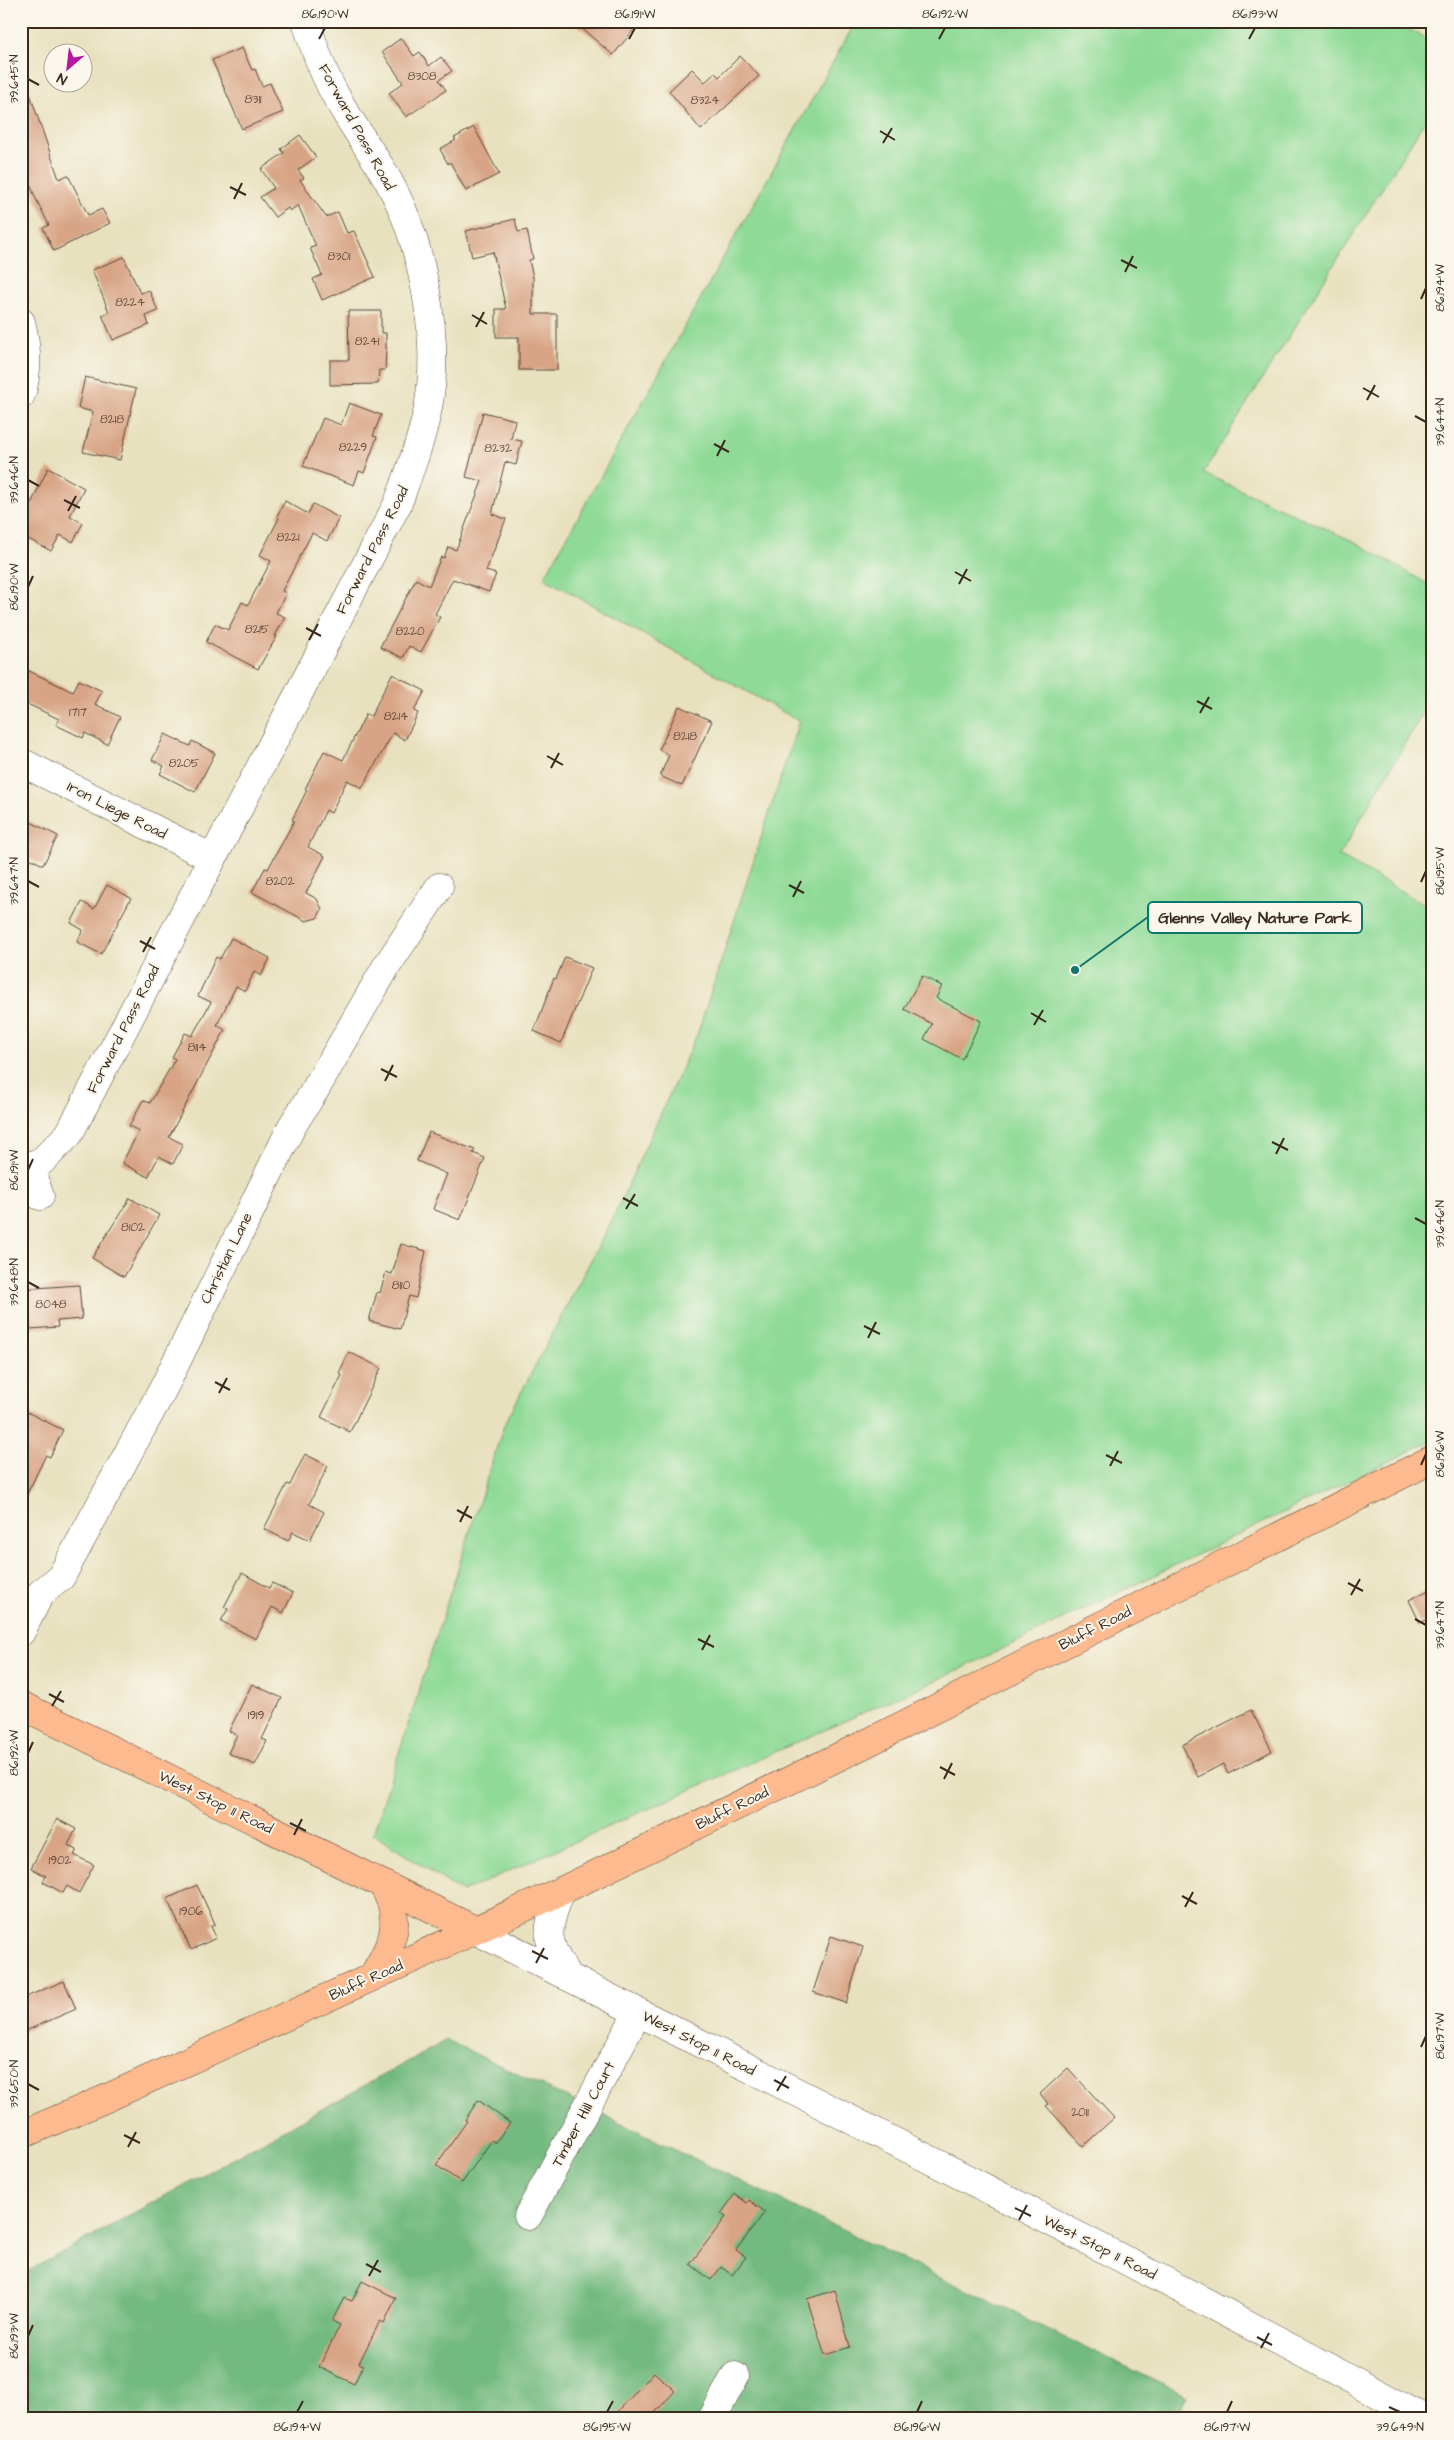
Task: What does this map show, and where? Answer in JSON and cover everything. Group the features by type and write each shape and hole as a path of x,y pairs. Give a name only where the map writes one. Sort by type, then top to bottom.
{"main road":[{"name":"Bluff Road","path":"21,2135 107,2098 561,1891 872,1740 1433,1459"},
{"name":"West Stop 11 Road","path":"21,1705 475,1930"},
{"path":"373,1976 390,1945 394,1932 393,1908 389,1895 382,1884"}],"street":[{"name":"Forward Pass Road","path":"25,1167 41,1162 69,1134 398,503 418,449 429,400 432,333 420,256 390,183 337,98 324,72 316,54 306,21"},
{"path":"21,322 25,337 27,378 21,395"},
{"name":"Iron Liege Road","path":"21,762 212,858"},
{"name":"Christian Lane","path":"21,1632 40,1594 61,1577 155,1403 292,1126 386,967 439,887"},
{"path":"25,1167 40,1196"},
{"path":"561,1891 549,1926 549,1944 568,1977"},
{"name":"West Stop 11 Road","path":"475,1930 929,2158 1272,2336 1424,2419"},
{"name":"Timber Hill Court","path":"528,2216 638,2012"},
{"path":"712,2419 735,2376"}],"green space":[{"path":"856,21 1393,21 1433,42 1433,108 1203,473 1355,542 1433,587 1433,696 1339,856 1433,909 1433,1440 961,1669 462,1892 373,1834 504,1425 612,1220 698,1032 799,721 544,578"},
{"path":"447,2040 1187,2396 1174,2419 21,2419 21,2275"}],"building":[{"path":"573,21 641,21 613,55"},
{"path":"401,38 414,56 420,52 429,66 441,57 452,71 439,80 446,90 406,117 389,93 403,83 382,52"},
{"path":"242,48 252,70 255,69 262,86 270,83 283,112 242,129 212,60"},
{"path":"740,56 759,76 701,130 669,91 692,69 705,82 715,73 719,77"},
{"path":"24,77 59,179 68,175 88,215 102,209 110,223 54,251 43,228 49,225 35,197 21,159 21,78"},
{"path":"474,127 499,174 466,191 450,162 448,164 440,149 456,140 454,138"},
{"path":"300,135 316,157 298,170 304,178 300,180 326,217 338,212 347,233 354,231 375,277 322,300 313,279 322,275 310,248 316,246 298,205 290,211 288,208 275,217 260,197 274,188 261,169 284,153 281,149"},
{"path":"515,219 518,232 527,230 533,259 529,260 533,277 533,314 557,314 557,370 519,370 519,337 496,337 496,309 506,309 493,252 472,257 466,231"},
{"path":"124,257 140,293 149,290 158,311 146,316 149,325 113,340 102,315 109,312 92,270"},
{"path":"348,311 381,311 381,333 386,333 386,348 385,370 379,370 378,384 330,385 330,360 349,360"},
{"path":"85,377 136,389 120,460 83,452 93,412 78,408"},
{"path":"349,403 381,415 373,436 377,437 364,473 359,471 354,485 303,466 323,418 341,425"},
{"path":"483,412 515,420 511,439 522,441 516,465 505,462 492,514 506,519 486,571 496,574 489,592 453,579 435,614 440,617 421,652 409,646 403,658 380,647 416,579 429,586 441,557 444,558 448,547 456,550 482,481 466,477"},
{"path":"48,468 84,488 70,516 83,523 73,542 60,535 51,551 21,535 31,514 27,512"},
{"path":"285,501 308,514 313,504 339,518 327,541 312,533 282,591 286,593 276,613 285,617 275,636 277,636 258,669 206,642 215,624 228,630 242,602 248,605 271,561 260,555 279,518 277,516"},
{"path":"21,667 73,692 79,680 102,691 95,704 120,717 107,744 85,733 83,738 56,725 59,719 21,701"},
{"path":"392,674 425,691 414,711 418,713 405,740 393,733 362,788 347,780 331,813 326,810 308,847 325,856 306,893 317,899 322,909 317,918 306,921 252,892 265,868 268,869 294,821 292,820 307,790 305,789 324,751 343,760 366,714 371,716"},
{"path":"679,706 712,721 682,786 660,776 669,755 659,750"},
{"path":"165,734 190,746 192,741 215,753 195,792 160,774 164,766 152,760"},
{"path":"21,817 58,836 43,865 21,854"},
{"path":"107,885 131,898 101,954 77,942 83,930 71,923 82,902 94,909"},
{"path":"231,938 270,958 261,976 254,972 245,991 236,986 217,1025 225,1030 169,1137 183,1144 173,1164 159,1156 148,1177 122,1163 139,1131 129,1126 143,1100 150,1103 175,1059 172,1057 185,1033 192,1036 211,1002 198,996 216,957 220,959"},
{"path":"565,957 592,968 561,1043 534,1031 554,978 556,979"},
{"path":"922,976 942,986 936,998 981,1021 962,1059 924,1039 932,1024 904,1009"},
{"path":"429,1132 475,1150 473,1153 485,1158 460,1220 433,1209 447,1174 417,1161"},
{"path":"130,1198 159,1215 124,1277 92,1258"},
{"path":"401,1244 426,1251 416,1298 409,1296 400,1329 369,1321 377,1292 380,1293 386,1272 392,1274"},
{"path":"79,1285 82,1319 57,1321 58,1327 30,1329 30,1323 21,1324 21,1289"},
{"path":"349,1352 381,1368 350,1432 321,1417 342,1375 339,1373"},
{"path":"21,1409 63,1430 50,1457 46,1455 21,1506"},
{"path":"305,1454 328,1466 309,1504 324,1512 310,1540 293,1532 288,1541 264,1529 287,1484 290,1485"},
{"path":"242,1573 269,1588 272,1583 293,1593 283,1613 272,1607 256,1639 221,1621 228,1609 224,1607"},
{"path":"1433,1588 1433,1617 1420,1623 1409,1600"},
{"path":"252,1684 282,1698 262,1739 267,1741 255,1765 228,1753 237,1735 229,1731"},
{"path":"1251,1710 1272,1751 1228,1774 1223,1764 1198,1777 1182,1745"},
{"path":"57,1819 76,1829 68,1845 77,1850 74,1855 94,1865 79,1893 67,1886 63,1893 43,1882 46,1876 31,1868"},
{"path":"197,1885 215,1924 211,1926 216,1938 191,1950 167,1899"},
{"path":"831,1936 863,1947 846,2003 813,1992"},
{"path":"64,1981 76,2009 21,2033 21,1999"},
{"path":"1068,2068 1114,2118 1083,2146 1046,2106 1049,2104 1040,2094"},
{"path":"478,2100 510,2123 495,2143 492,2140 462,2183 436,2165 467,2121 465,2120"},
{"path":"735,2194 747,2203 749,2200 765,2212 736,2250 746,2257 732,2275 721,2267 711,2280 690,2264 726,2217 721,2214"},
{"path":"362,2281 396,2298 384,2323 380,2321 359,2363 363,2365 354,2384 319,2367 340,2325 332,2321 344,2298 352,2301"},
{"path":"835,2290 850,2347 825,2355 807,2299"},
{"path":"654,2372 675,2391 649,2419 611,2419"}],"place":[{"name":"Glenns Valley Nature Park","path":"1075,970"}]}
